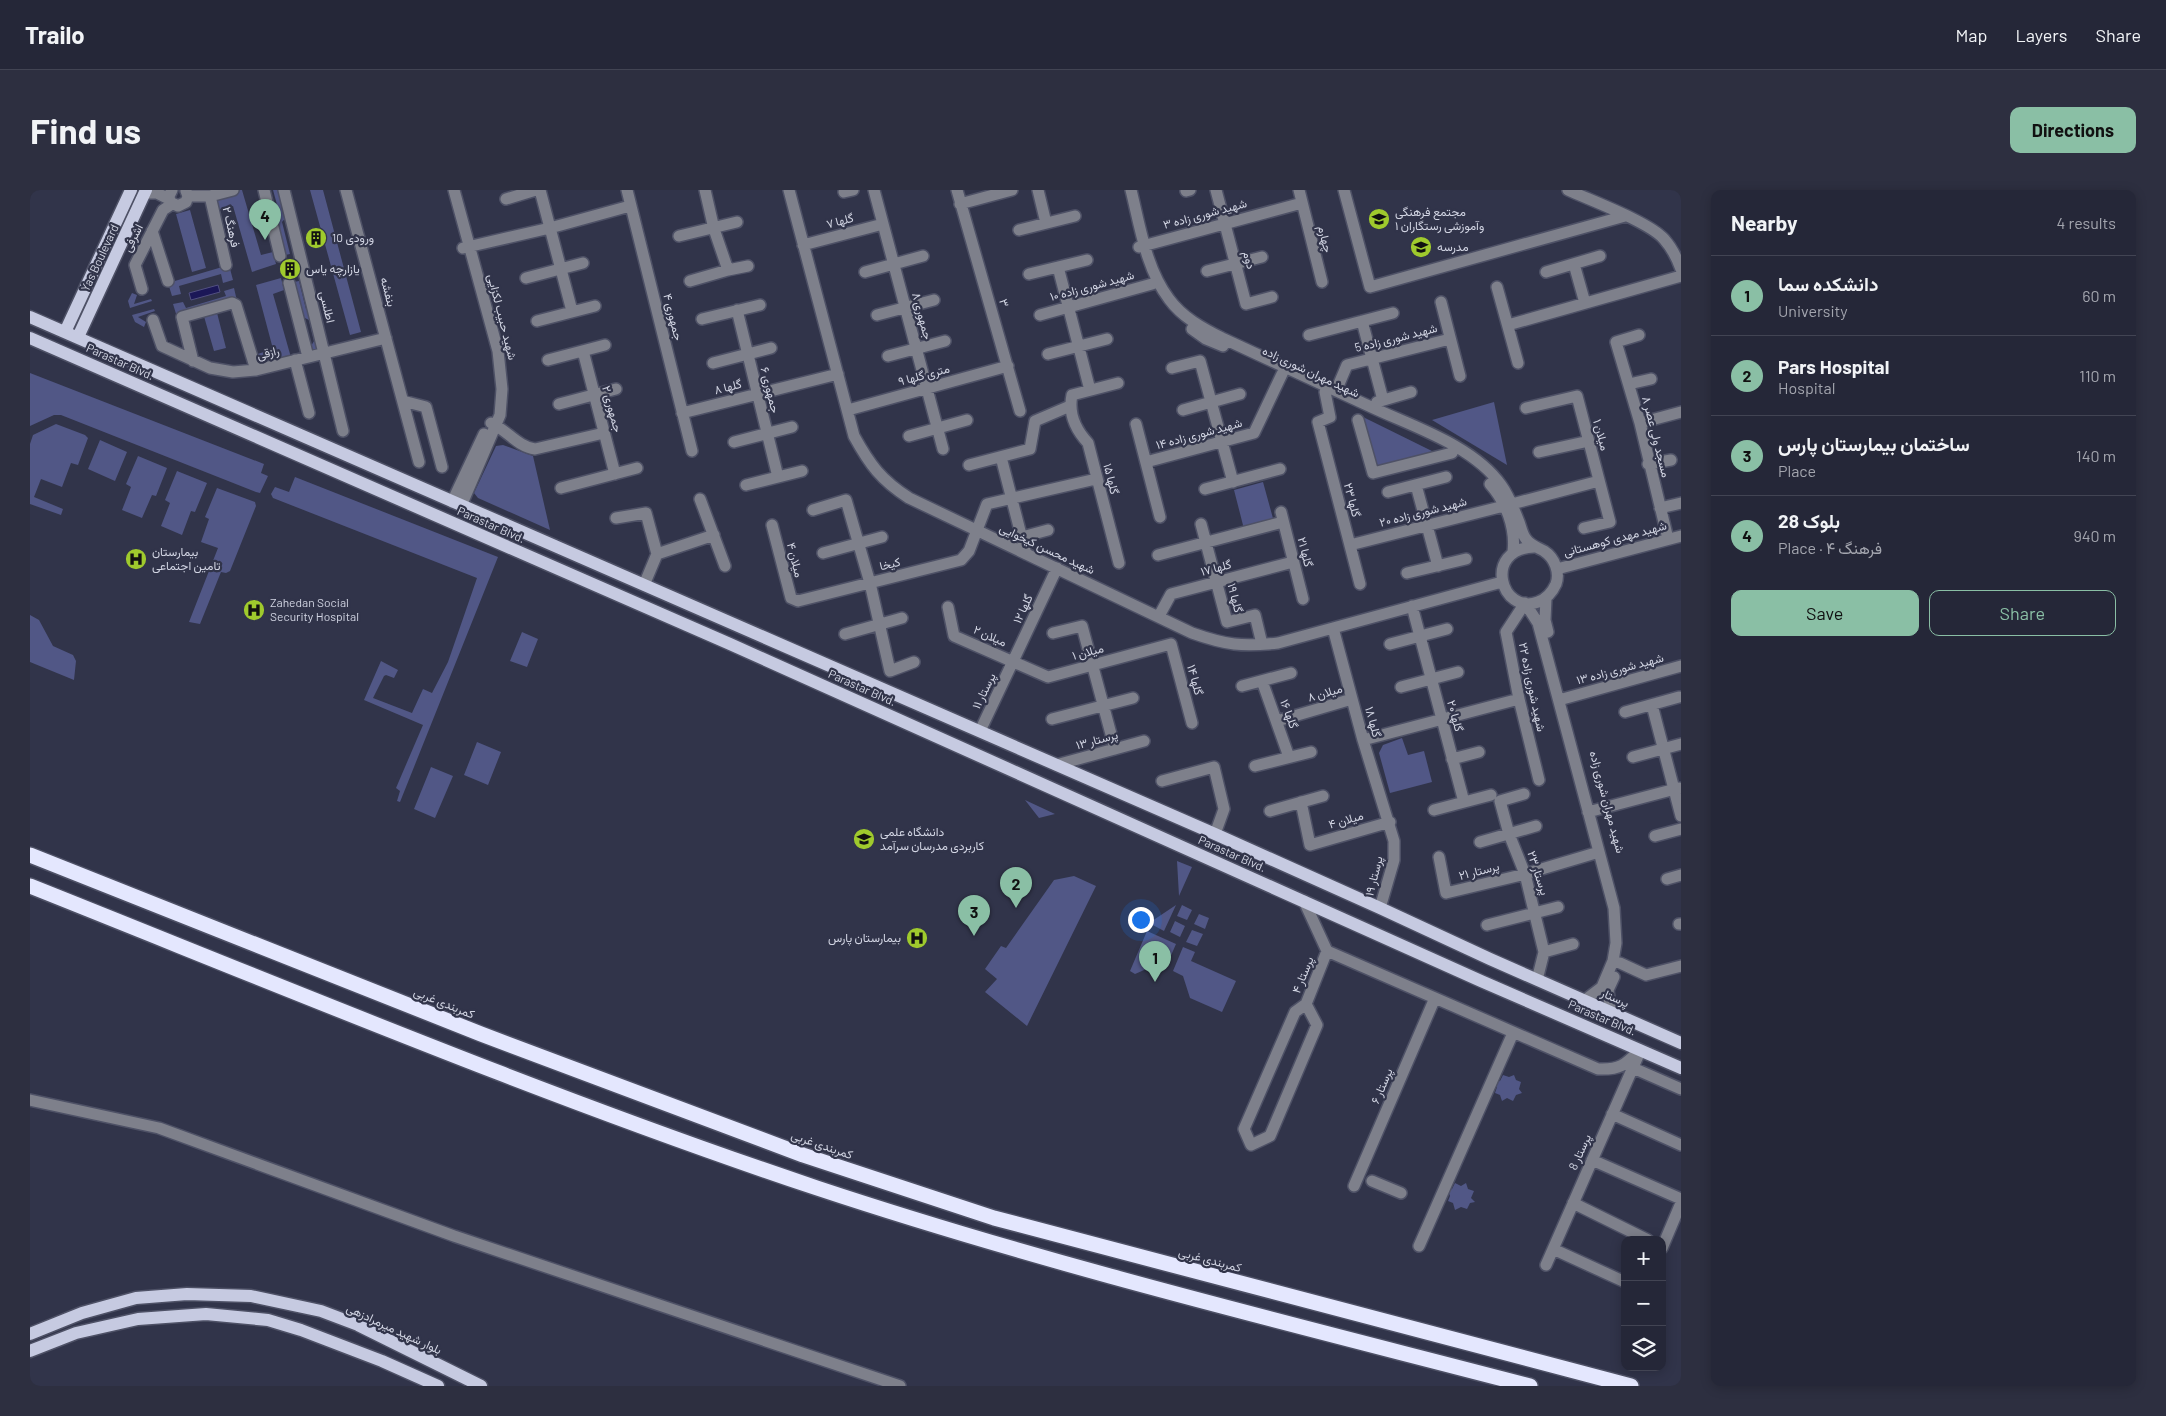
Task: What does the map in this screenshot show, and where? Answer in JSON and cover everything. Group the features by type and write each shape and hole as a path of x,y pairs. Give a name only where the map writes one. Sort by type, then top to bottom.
{"highway":[{"name":"کمربندی غربی","path":"30,855 481,1034 803,1155 994,1218 1631,1386"},
{"path":"30,886 530,1084 689,1144 808,1185 1008,1248 1138,1285 1530,1386"}],"main road":[{"name":"Yas Boulevard","path":"65,332 131,190"},
{"name":"Yas Boulevard","path":"78,338 145,191"},
{"path":"74,313 76,321 86,320"},
{"name":"Parastar Blvd.","path":"30,317 1215,834 1537,980"},
{"name":"Parastar Blvd.","path":"30,338 730,644 1681,1068"},
{"path":"258,438 265,419"},
{"path":"934,735 942,715"},
{"name":"پرستار","path":"1537,980 1681,1043"},
{"name":"بلوار شهید میرمرادزهی","path":"30,1334 82,1313 136,1298 187,1294 251,1296 321,1311 358,1325 481,1386"},
{"path":"30,1352 76,1333 120,1323 206,1314 268,1320 301,1330 382,1361 438,1386"}],"street":[{"path":"264,190 280,256"},
{"name":"اطلسی","path":"284,190 343,431"},
{"name":"بنفشه","path":"346,190 419,462"},
{"name":"شهید حبیب لکزایی","path":"446,190 469,247"},
{"name":"شهید حبیب لکزایی","path":"454,190 501,370 502,389 500,415 496,426 456,504"},
{"path":"506,199 536,190"},
{"path":"540,190 572,312"},
{"name":"جمهوری ۴","path":"627,190 692,451"},
{"path":"705,190 714,229 728,270"},
{"name":"شهید محسن کیخوایی","path":"789,190 854,436 867,460 888,484 909,498 1192,633 1222,643 1278,643 1502,582"},
{"name":"جمهوری ۸","path":"874,190 943,449"},
{"name":"۳","path":"957,190 1020,411"},
{"path":"960,204 1012,190"},
{"path":"1038,190 1046,223"},
{"name":"شهید مهران شوری زاده","path":"1124,190 1152,284 1163,304 1178,319 1206,339 1282,374 1366,405 1448,443 1467,454 1485,467 1500,484 1525,538 1534,547"},
{"name":"شهید مهران شوری زاده","path":"1131,190 1142,246 1169,299 1189,318 1222,338 1452,453 1480,472 1508,504 1515,539 1513,552"},
{"name":"دوم","path":"1216,190 1246,304 1272,297"},
{"name":"چهارم","path":"1299,190 1322,282"},
{"path":"1344,190 1370,287 1625,216"},
{"path":"1568,190 1625,216 1663,238 1675,255 1681,269"},
{"path":"145,191 171,198 181,206 186,202 186,193 210,196 225,191"},
{"name":"فرهنگ ۲","path":"210,196 226,265"},
{"name":"اشرفی","path":"142,289 135,265 171,198"},
{"name":"شهید شوری زاده ۳","path":"1142,246 1302,203"},
{"path":"469,247 550,228 630,206"},
{"path":"1018,230 1075,216"},
{"path":"679,236 737,222"},
{"name":"گلها ۷","path":"804,245 883,224"},
{"path":"152,231 168,281"},
{"path":"865,272 923,256"},
{"path":"1546,272 1600,256"},
{"path":"1207,272 1262,257"},
{"path":"1029,274 1087,260"},
{"path":"526,278 583,263"},
{"path":"1574,264 1585,303"},
{"path":"690,281 748,266"},
{"path":"1058,267 1090,390"},
{"path":"1508,325 1681,276"},
{"path":"290,283 308,357"},
{"name":"شهید شوری زاده ۱۰","path":"1040,315 1152,284"},
{"path":"1497,287 1518,363"},
{"path":"877,315 934,300"},
{"path":"1441,302 1460,376"},
{"path":"193,361 182,317 232,303 236,305 256,370"},
{"path":"702,319 760,305"},
{"path":"537,321 594,306"},
{"name":"جمهوری ۶","path":"737,310 778,477"},
{"path":"1309,335 1392,313"},
{"name":"رازقی","path":"153,320 160,344 215,370 233,372 256,370 386,338"},
{"path":"1362,321 1383,400"},
{"name":"مسجد ولی عصر ۸","path":"1639,335 1616,342 1640,424 1648,464 1668,539"},
{"path":"1048,354 1107,339"},
{"name":"شهید شوری زاده 5","path":"1330,391 1347,365 1450,339"},
{"path":"888,356 945,341"},
{"path":"548,360 605,345"},
{"path":"713,363 771,348"},
{"name":"جمهوری ۲","path":"582,351 615,474"},
{"path":"295,360 309,413"},
{"path":"1172,368 1200,361 1233,482"},
{"name":"۹ متری گلها","path":"848,410 1008,366"},
{"name":"گلها ۸","path":"682,413 838,374"},
{"name":"شهید شوری زاده ۱۴","path":"1146,462 1254,433 1282,374"},
{"path":"1629,384 1651,378"},
{"path":"969,465 1030,449 1035,421 1070,406 1072,395 1118,383"},
{"path":"559,404 616,389"},
{"name":"گلها ۲۳","path":"1330,391 1330,417 1318,422 1360,584"},
{"path":"1366,405 1411,392"},
{"path":"1183,410 1240,394"},
{"name":"میلان ۱","path":"1526,408 1577,396 1610,522 1584,528"},
{"path":"403,401 426,408 442,468"},
{"name":"گلها ۱۵","path":"1070,406 1077,431 1088,443 1119,563"},
{"path":"1640,424 1681,412"},
{"path":"909,436 967,420"},
{"path":"1358,420 1373,473 1452,453"},
{"path":"1136,424 1160,516"},
{"path":"496,426 525,447 535,449 604,433"},
{"path":"734,442 792,427"},
{"path":"1539,452 1588,440"},
{"path":"1001,457 1026,554"},
{"path":"1648,464 1671,460"},
{"path":"561,488 637,468"},
{"path":"1206,489 1280,469"},
{"path":"746,486 802,471"},
{"path":"1388,492 1446,477"},
{"path":"1011,497 1096,479"},
{"name":"شهید شوری زاده ۲۰","path":"1350,545 1599,481"},
{"path":"1416,484 1438,566"},
{"name":"کیخا","path":"794,601 961,560 969,551 987,504 1011,497"},
{"path":"700,499 725,566"},
{"path":"812,510 846,500 870,583 890,671 914,662"},
{"path":"1660,508 1681,503"},
{"path":"616,518 646,512 657,554 644,585"},
{"name":"گلها ۲۱","path":"1206,542 1282,517 1303,599"},
{"name":"گلها ۱۹","path":"1201,524 1227,622 1255,615 1262,644"},
{"name":"میلان ۴","path":"772,525 791,598 794,601"},
{"path":"1022,537 1048,530"},
{"path":"657,554 714,535"},
{"name":"شهید مهدی کوهستانی","path":"1557,569 1681,536"},
{"path":"823,553 882,537"},
{"path":"1158,555 1206,542"},
{"path":"1534,547 1548,555 1557,569 1555,585 1546,598 1536,603 1524,603 1514,599 1506,592 1502,582 1503,565 1513,552 1523,548 1534,547"},
{"path":"1408,573 1466,559"},
{"name":"گلها ۱۷","path":"1159,616 1171,594 1293,562"},
{"name":"گلها ۱۲","path":"1013,662 1057,568"},
{"name":"شهید مهران شوری زاده","path":"1546,598 1545,620 1562,699"},
{"name":"شهید مهران شوری زاده","path":"1524,603 1538,623 1562,699 1592,811 1621,907 1623,944 1620,963 1608,990 1611,1012"},
{"name":"شهید شوری زاده ۲۲","path":"1524,603 1506,632 1519,698 1539,780"},
{"name":"گلها ۲۰","path":"1412,606 1464,802"},
{"name":"میلان ۲","path":"948,607 954,636 1013,662"},
{"path":"845,634 902,618"},
{"path":"1053,633 1082,626 1115,749"},
{"name":"گلها ۱۸","path":"1334,628 1363,740 1390,822"},
{"path":"1390,644 1447,629"},
{"name":"میلان ۱","path":"1013,662 1048,677 1171,644"},
{"name":"گلها ۱۴","path":"1171,644 1192,723"},
{"name":"پرستار ۱۱","path":"980,732 1013,662"},
{"name":"شهید شوری زاده ۱۳","path":"1562,699 1681,666"},
{"path":"1401,688 1458,672"},
{"path":"1242,686 1291,673"},
{"name":"گلها ۱۶","path":"1262,681 1289,757"},
{"path":"1625,712 1679,697"},
{"path":"1052,718 1133,698"},
{"path":"1363,740 1519,698"},
{"name":"میلان ۸","path":"1277,721 1352,699"},
{"path":"1652,705 1663,749 1677,788 1681,816"},
{"name":"پرستار ۱۳","path":"1056,765 1144,741"},
{"path":"1633,757 1681,744"},
{"path":"1255,766 1312,752"},
{"path":"1452,759 1479,752"},
{"path":"1162,781 1214,767 1224,809 1215,834"},
{"path":"1592,811 1677,788"},
{"name":"پرستار ۲۳","path":"1524,794 1500,801 1509,834 1526,874 1544,952 1537,980"},
{"path":"1434,810 1490,795"},
{"path":"1270,811 1322,796"},
{"name":"میلان ۴","path":"1301,802 1310,845 1390,822"},
{"name":"شهید مهران شوری زاده","path":"1585,1000 1602,987 1613,961 1616,943 1614,908 1599,852 1592,811"},
{"name":"پرستار ۱۹","path":"1380,908 1394,860 1394,841 1390,822"},
{"path":"1480,842 1536,826"},
{"path":"1655,836 1681,829"},
{"path":"1526,874 1599,852"},
{"name":"پرستار ۲۱","path":"1439,857 1446,893 1526,874"},
{"path":"1666,879 1681,875"},
{"name":"پرستار ۴","path":"1304,901 1327,951 1306,1004 1295,1012 1244,1129 1252,1145 1270,1136 1317,1025 1306,1004"},
{"path":"1487,925 1558,907"},
{"path":"1544,952 1573,944"},
{"path":"1327,951 1598,1069 1615,1070 1629,1062 1640,1050"},
{"path":"1620,963 1646,975 1681,966"},
{"name":"پرستار ۶","path":"1354,1186 1435,998"},
{"path":"1419,1246 1512,1033"},
{"name":"پرستار 8","path":"1546,1265 1640,1050"},
{"path":"1633,1068 1681,1090"},
{"path":"30,1100 158,1128 454,1236 900,1386"},
{"path":"1612,1114 1681,1145"},
{"path":"1592,1160 1681,1199"},
{"path":"1372,1181 1401,1193"},
{"path":"1573,1203 1640,1236"},
{"path":"1666,1238 1681,1203"},
{"path":"1553,1249 1623,1281"}],"shaded area":[{"path":"233,190 242,190 261,255 273,252 276,264 252,272 233,206 213,211 210,196"},
{"path":"273,190 284,190 289,214 282,222 290,254 280,256 271,220 279,212"},
{"path":"310,190 323,190 361,332 350,335"},
{"path":"190,210 206,268 192,272 176,214"},
{"path":"229,265 233,280 223,283 221,274 179,286 181,294 172,296 168,283"},
{"path":"281,278 284,290 273,294 292,361 256,370 252,356 273,349 256,285"},
{"path":"299,281 306,309 315,315 325,353 307,353 314,341 309,320 297,314 289,283"},
{"path":"218,285 220,292 191,300 189,293"},
{"path":"234,288 237,301 177,317 173,304 183,302 186,308 226,296 224,291"},
{"path":"132,293 137,295 134,304 151,299 152,301 130,308 128,301"},
{"path":"154,309 155,311 138,317 146,322 144,327 135,322 132,315"},
{"path":"216,309 226,348 214,351 203,313"},
{"path":"30,373 264,464 261,473 268,476 260,493 61,415 54,415 30,426"},
{"path":"1494,402 1507,465 1432,420"},
{"path":"1361,416 1436,453 1375,467"},
{"path":"56,424 85,435 88,438 78,465 71,463 62,487 41,479 34,497 63,509 61,515 30,504 30,444 33,435"},
{"path":"100,440 127,452 115,481 88,469"},
{"path":"503,445 533,456 550,530 478,498 474,493 496,446"},
{"path":"138,456 167,468 156,496 152,495 142,518 122,510 131,487 126,484"},
{"path":"177,471 207,483 195,512 191,511 182,535 161,526 170,503 165,500"},
{"path":"295,477 498,557 400,802 397,801 400,791 396,788 423,725 364,700 381,661 398,670 394,678 384,676 373,698 412,713 423,689 432,693 448,662 477,578 273,498 271,494 275,487 289,492"},
{"path":"1263,482 1274,522 1244,529 1234,490"},
{"path":"217,488 255,502 256,506 230,571 226,573 221,572 200,624 189,622 218,548 201,542 209,519 205,517"},
{"path":"30,615 39,620 53,646 73,655 76,661 74,680 30,662"},
{"path":"522,632 538,639 527,667 510,661"},
{"path":"1402,738 1408,755 1424,751 1432,782 1390,793 1379,753 1383,745"},
{"path":"477,742 501,752 488,785 464,775"},
{"path":"431,767 453,776 435,818 414,809"},
{"path":"1025,800 1055,814 1039,818"},
{"path":"1177,861 1192,867 1179,896"},
{"path":"1074,876 1096,886 1027,1026 985,992 997,979 985,969 1001,946 1006,948 1054,880"},
{"path":"1176,905 1164,931 1149,923"},
{"path":"1182,905 1192,910 1187,920 1177,916"},
{"path":"1199,914 1209,918 1205,929 1194,924"},
{"path":"1175,921 1185,926 1180,937 1170,932"},
{"path":"1192,930 1203,934 1197,946 1186,942"},
{"path":"1147,931 1176,944 1166,967 1151,967 1135,974 1130,971"},
{"path":"1183,947 1195,952 1191,961 1236,981 1222,1012 1190,998 1183,976 1173,971"},
{"path":"1503,1075 1509,1077 1514,1075 1516,1080 1521,1082 1519,1089 1522,1093 1516,1095 1513,1101 1507,1098 1502,1101 1500,1095 1495,1093 1497,1087 1495,1082 1500,1081"},
{"path":"1455,1183 1461,1186 1466,1183 1468,1189 1474,1191 1471,1198 1475,1202 1470,1203 1467,1209 1461,1207 1455,1210 1453,1203 1448,1201 1450,1196 1448,1190 1452,1189"}],"place":[{"name":"مجتمع فرهنگی وآموزشی رستگاران ۱","path":"1379,219"},
{"name":"ورودی 10","path":"316,238"},
{"name":"بلوک 28","path":"265,240"},
{"name":"مدرسه","path":"1421,247"},
{"name":"یازارچه یاس","path":"290,269"},
{"name":"بیمارستان تامین اجتماعی","path":"136,559"},
{"name":"Zahedan Social Security Hospital","path":"254,610"},
{"name":"دانشگاه علمی کاربردی مدرسان سرآمد","path":"864,839"},
{"name":"Pars Hospital","path":"1016,908"},
{"name":"ساختمان بیمارستان پارس","path":"974,936"},
{"name":"بیمارستان پارس","path":"917,938"},
{"name":"دانشکده سما","path":"1155,982"}]}
